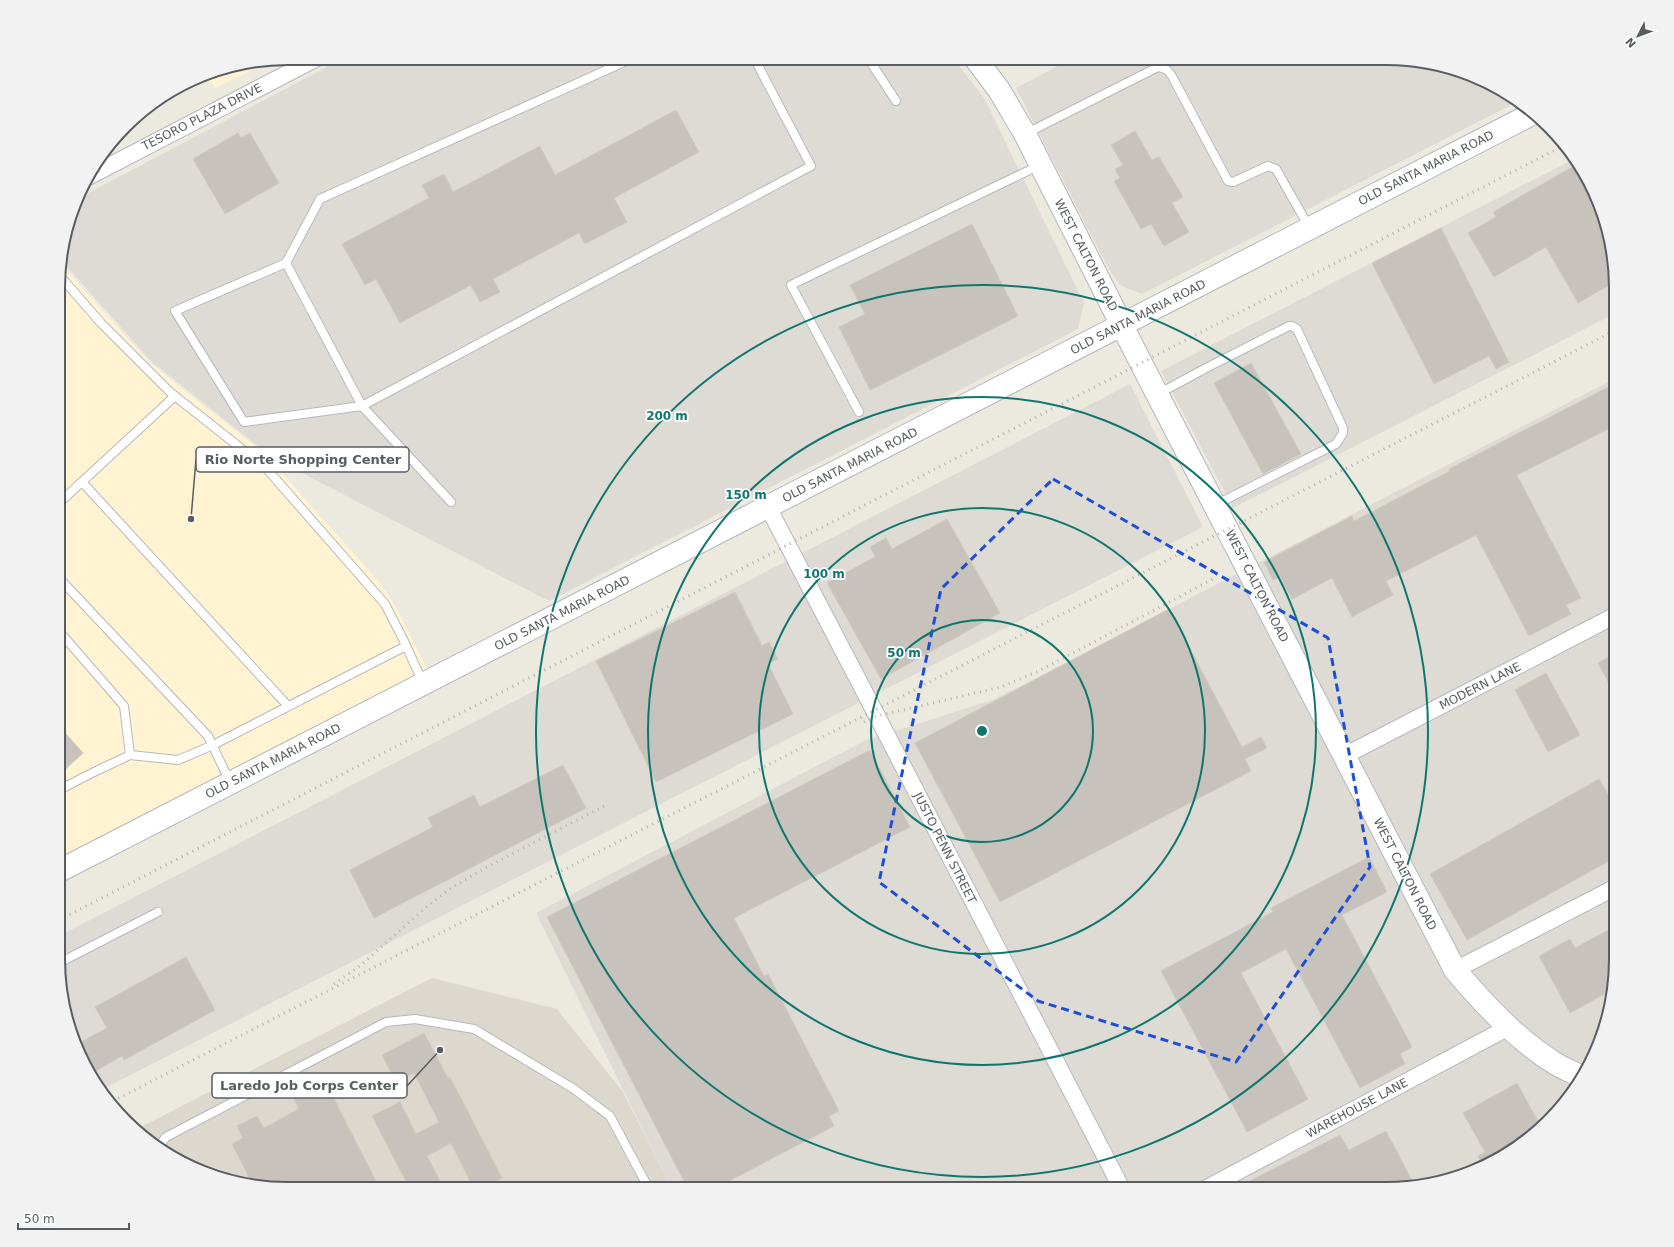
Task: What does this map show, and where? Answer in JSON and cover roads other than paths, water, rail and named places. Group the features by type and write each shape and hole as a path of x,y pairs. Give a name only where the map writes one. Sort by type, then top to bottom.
{"main road":[{"name":"WEST CALTON ROAD","path":"980,65 1000,90 1025,134 1157,394 1455,970 1479,998 1536,1050 1556,1064 1576,1074"},
{"name":"OLD SANTA MARIA ROAD","path":"65,868 1528,116"}],"street":[{"name":"TESORO PLAZA DRIVE","path":"98,172 303,65"},
{"name":"JUSTO PENN STREET","path":"768,507 1118,1182"},
{"name":"MODERN LANE","path":"1344,756 1609,620"},
{"path":"1455,970 1609,891"},
{"name":"WAREHOUSE LANE","path":"1219,1182 1510,1027"}],"lane":[{"path":"617,65 320,199 286,263 175,311 244,422 362,406 811,166 758,65"},
{"path":"873,65 896,101"},
{"path":"1025,134 1158,67 1163,67 1172,76 1228,182 1233,182 1268,166 1276,169 1310,228"},
{"path":"859,412 791,285 1040,164"},
{"path":"286,263 362,406 451,502"},
{"path":"65,282 101,323 175,396 266,468 385,604 423,684"},
{"path":"1157,394 1289,326 1297,329 1343,428 1344,434 1336,444 1215,505"},
{"path":"65,498 175,396"},
{"path":"82,482 288,706"},
{"path":"65,584 208,736 230,783"},
{"path":"65,638 124,706 130,755"},
{"path":"65,787 130,755 178,760 212,745 406,646"},
{"path":"65,959 158,912"},
{"path":"162,1142 166,1137 386,1022 415,1019 474,1029 574,1088 610,1116 645,1182"}],"railway":[{"path":"65,917 1560,148"},
{"path":"115,1100 1609,334"},
{"path":"864,722 877,716 1001,687 1037,672 1213,579"},
{"path":"334,984 361,965 424,909 451,888 487,867 608,804"}],"place":[{"name":"Rio Norte Shopping Center","path":"191,519"},
{"name":"Laredo Job Corps Center","path":"440,1050"}]}
